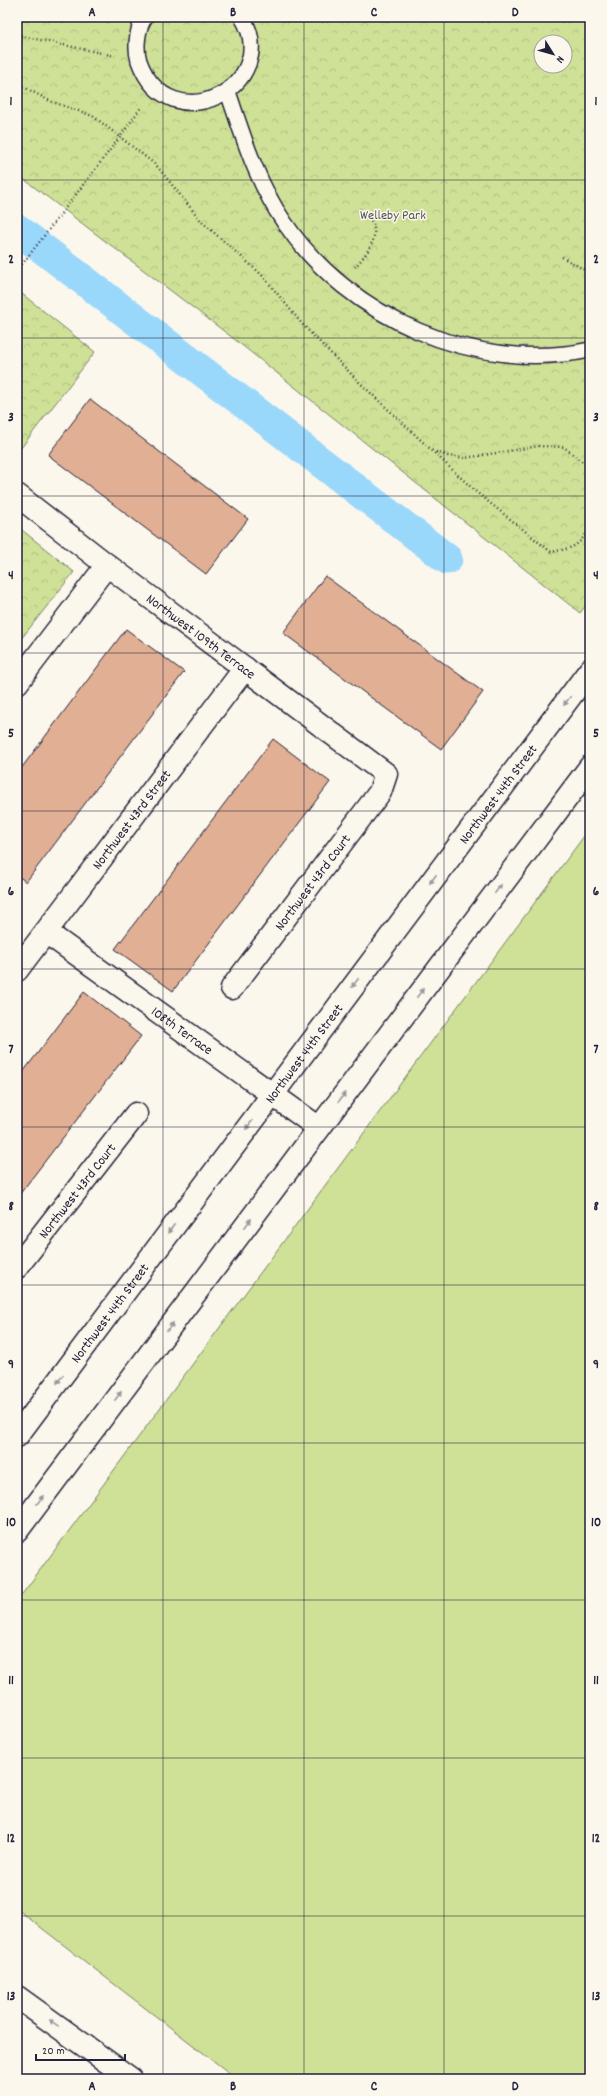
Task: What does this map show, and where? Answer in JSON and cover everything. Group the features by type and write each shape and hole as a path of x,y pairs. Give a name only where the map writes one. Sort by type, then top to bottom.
{"street":[{"name":"Northwest 109th Terrace","path":"17,495 107,565 386,774"},
{"path":"17,684 107,565"},
{"name":"Northwest 43rd Street","path":"17,970 245,668"},
{"name":"Northwest 44th Street","path":"17,1436 590,670"},
{"path":"17,1531 590,767"},
{"name":"Northwest 43rd Court","path":"232,988 380,792 386,774"},
{"name":"108th Terrace","path":"46,932 319,1128"},
{"name":"Northwest 43rd Court","path":"17,1267 136,1114"},
{"path":"17,1997 131,2079"}],"lane":[{"path":"145,17 137,38 138,56 144,74 155,88 172,99 191,103 210,101 228,92 240,79 248,62 250,43 247,25 242,17"},
{"path":"228,92 255,168 283,222 318,264 370,307 407,327 448,343 505,354 540,355 590,350"}],"path":[{"path":"17,21 19,17"},
{"path":"17,35 120,57"},
{"path":"17,69 20,86 50,101 93,116 156,165 202,222 262,275 303,325 360,382 475,491 551,552 573,548 583,540 590,527"},
{"path":"17,271 70,200 120,137 155,88"},
{"path":"354,269 370,249 374,236 372,223 359,208"},
{"path":"562,257 590,273"},
{"path":"434,451 448,456 465,458 539,446 564,447 590,468"}],"green space":[{"name":"Welleby Park","path":"17,17 590,17 590,600 580,613 229,335 17,174"},
{"path":"17,290 95,352 17,453"},
{"path":"17,526 74,572 17,644"},
{"path":"590,828 590,2079 237,2079 17,1909 17,1601"}],"building":[{"path":"90,399 248,519 206,574 48,455"},
{"path":"325,576 483,692 441,749 283,633"},
{"path":"126,629 184,672 26,882 17,875 17,774"},
{"path":"273,739 330,782 173,991 115,949"},
{"path":"84,992 141,1036 19,1195 17,1194 17,1080"}],"waterway":[{"path":"17,229 447,559"}]}
